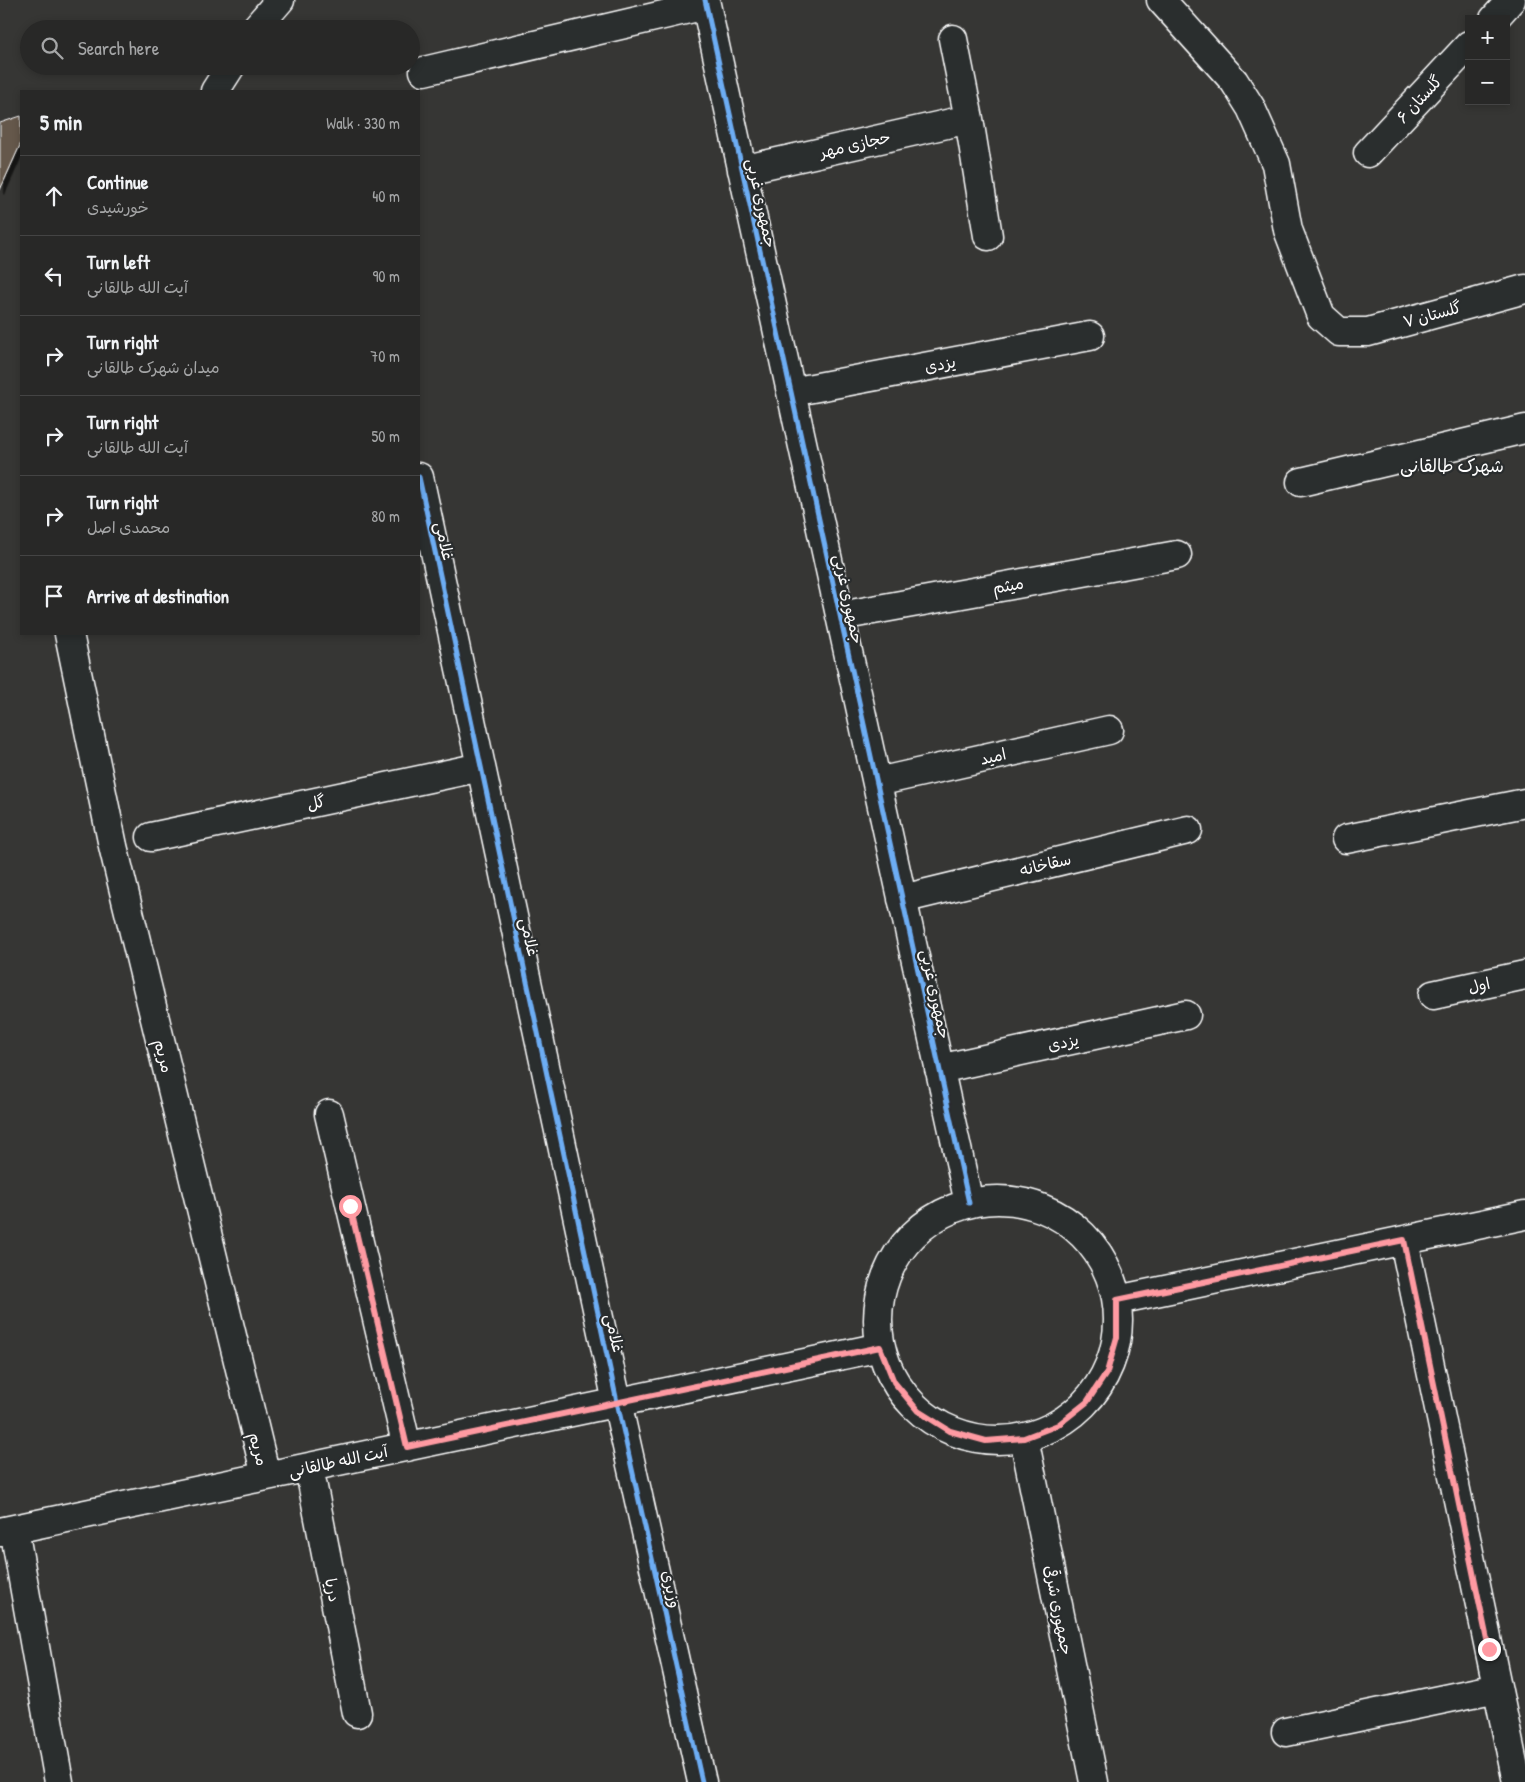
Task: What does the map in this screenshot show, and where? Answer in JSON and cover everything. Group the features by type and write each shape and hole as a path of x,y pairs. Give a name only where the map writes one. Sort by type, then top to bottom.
{"street":[{"path":"263,20 280,0"},
{"name":"گلستان ۷","path":"1161,0 1234,82 1251,108 1276,164 1288,230 1321,316 1339,332 1368,332 1525,289"},
{"path":"1498,15 1511,0"},
{"path":"424,72 705,2"},
{"name":"جمهوری غربی","path":"705,2 969,1203"},
{"path":"952,39 969,119 988,236"},
{"name":"گلستان ۶","path":"1368,153 1465,50"},
{"path":"216,90 225,75"},
{"name":"حجازی مهر","path":"742,170 969,119"},
{"name":"یزدی","path":"791,392 1090,336"},
{"path":"1301,482 1525,430"},
{"name":"غلامی","path":"420,486 427,553 481,768 617,1402"},
{"name":"میثم","path":"840,616 1177,555"},
{"name":"مریم","path":"70,635 115,855 266,1476"},
{"name":"امید","path":"877,782 1109,730"},
{"name":"گل","path":"151,837 481,768"},
{"path":"1346,839 1525,803"},
{"name":"سقاخانه","path":"902,898 1188,830"},
{"name":"اول","path":"1433,995 1525,975"},
{"name":"یزدی","path":"939,1069 1186,1015"},
{"path":"329,1114 407,1447"},
{"path":"1008,1200 1046,1210 1079,1231 1104,1263 1117,1300 1117,1337 1107,1372 1087,1402 1058,1425 1024,1438 986,1441 950,1431 918,1411 894,1382 880,1347 878,1310 887,1273 906,1241 934,1217 969,1203 1008,1200"},
{"path":"1117,1300 1525,1215"},
{"path":"1404,1240 1517,1782"},
{"name":"آیت الله طالقانی","path":"7,1530 880,1347"},
{"name":"وزیری","path":"617,1402 702,1782"},
{"name":"جمهوری شرقی","path":"1024,1438 1094,1782"},
{"name":"دریا","path":"309,1467 357,1713"},
{"path":"7,1530 59,1782"},
{"path":"1286,1732 1498,1688"}],"building":[{"path":"20,116 20,145 0,190 0,123"}],"cycle path":[{"path":"705,0 969,1203"},
{"path":"420,482 617,1402 702,1782"}],"district":[{"name":"شهرک طالقانی","path":"1452,466"}],"route":[{"path":"350,1206 407,1447 880,1347 894,1382 918,1411 950,1431 986,1441 1024,1438 1058,1425 1087,1402 1107,1372 1117,1337 1117,1300 1404,1240 1489,1649"}]}
